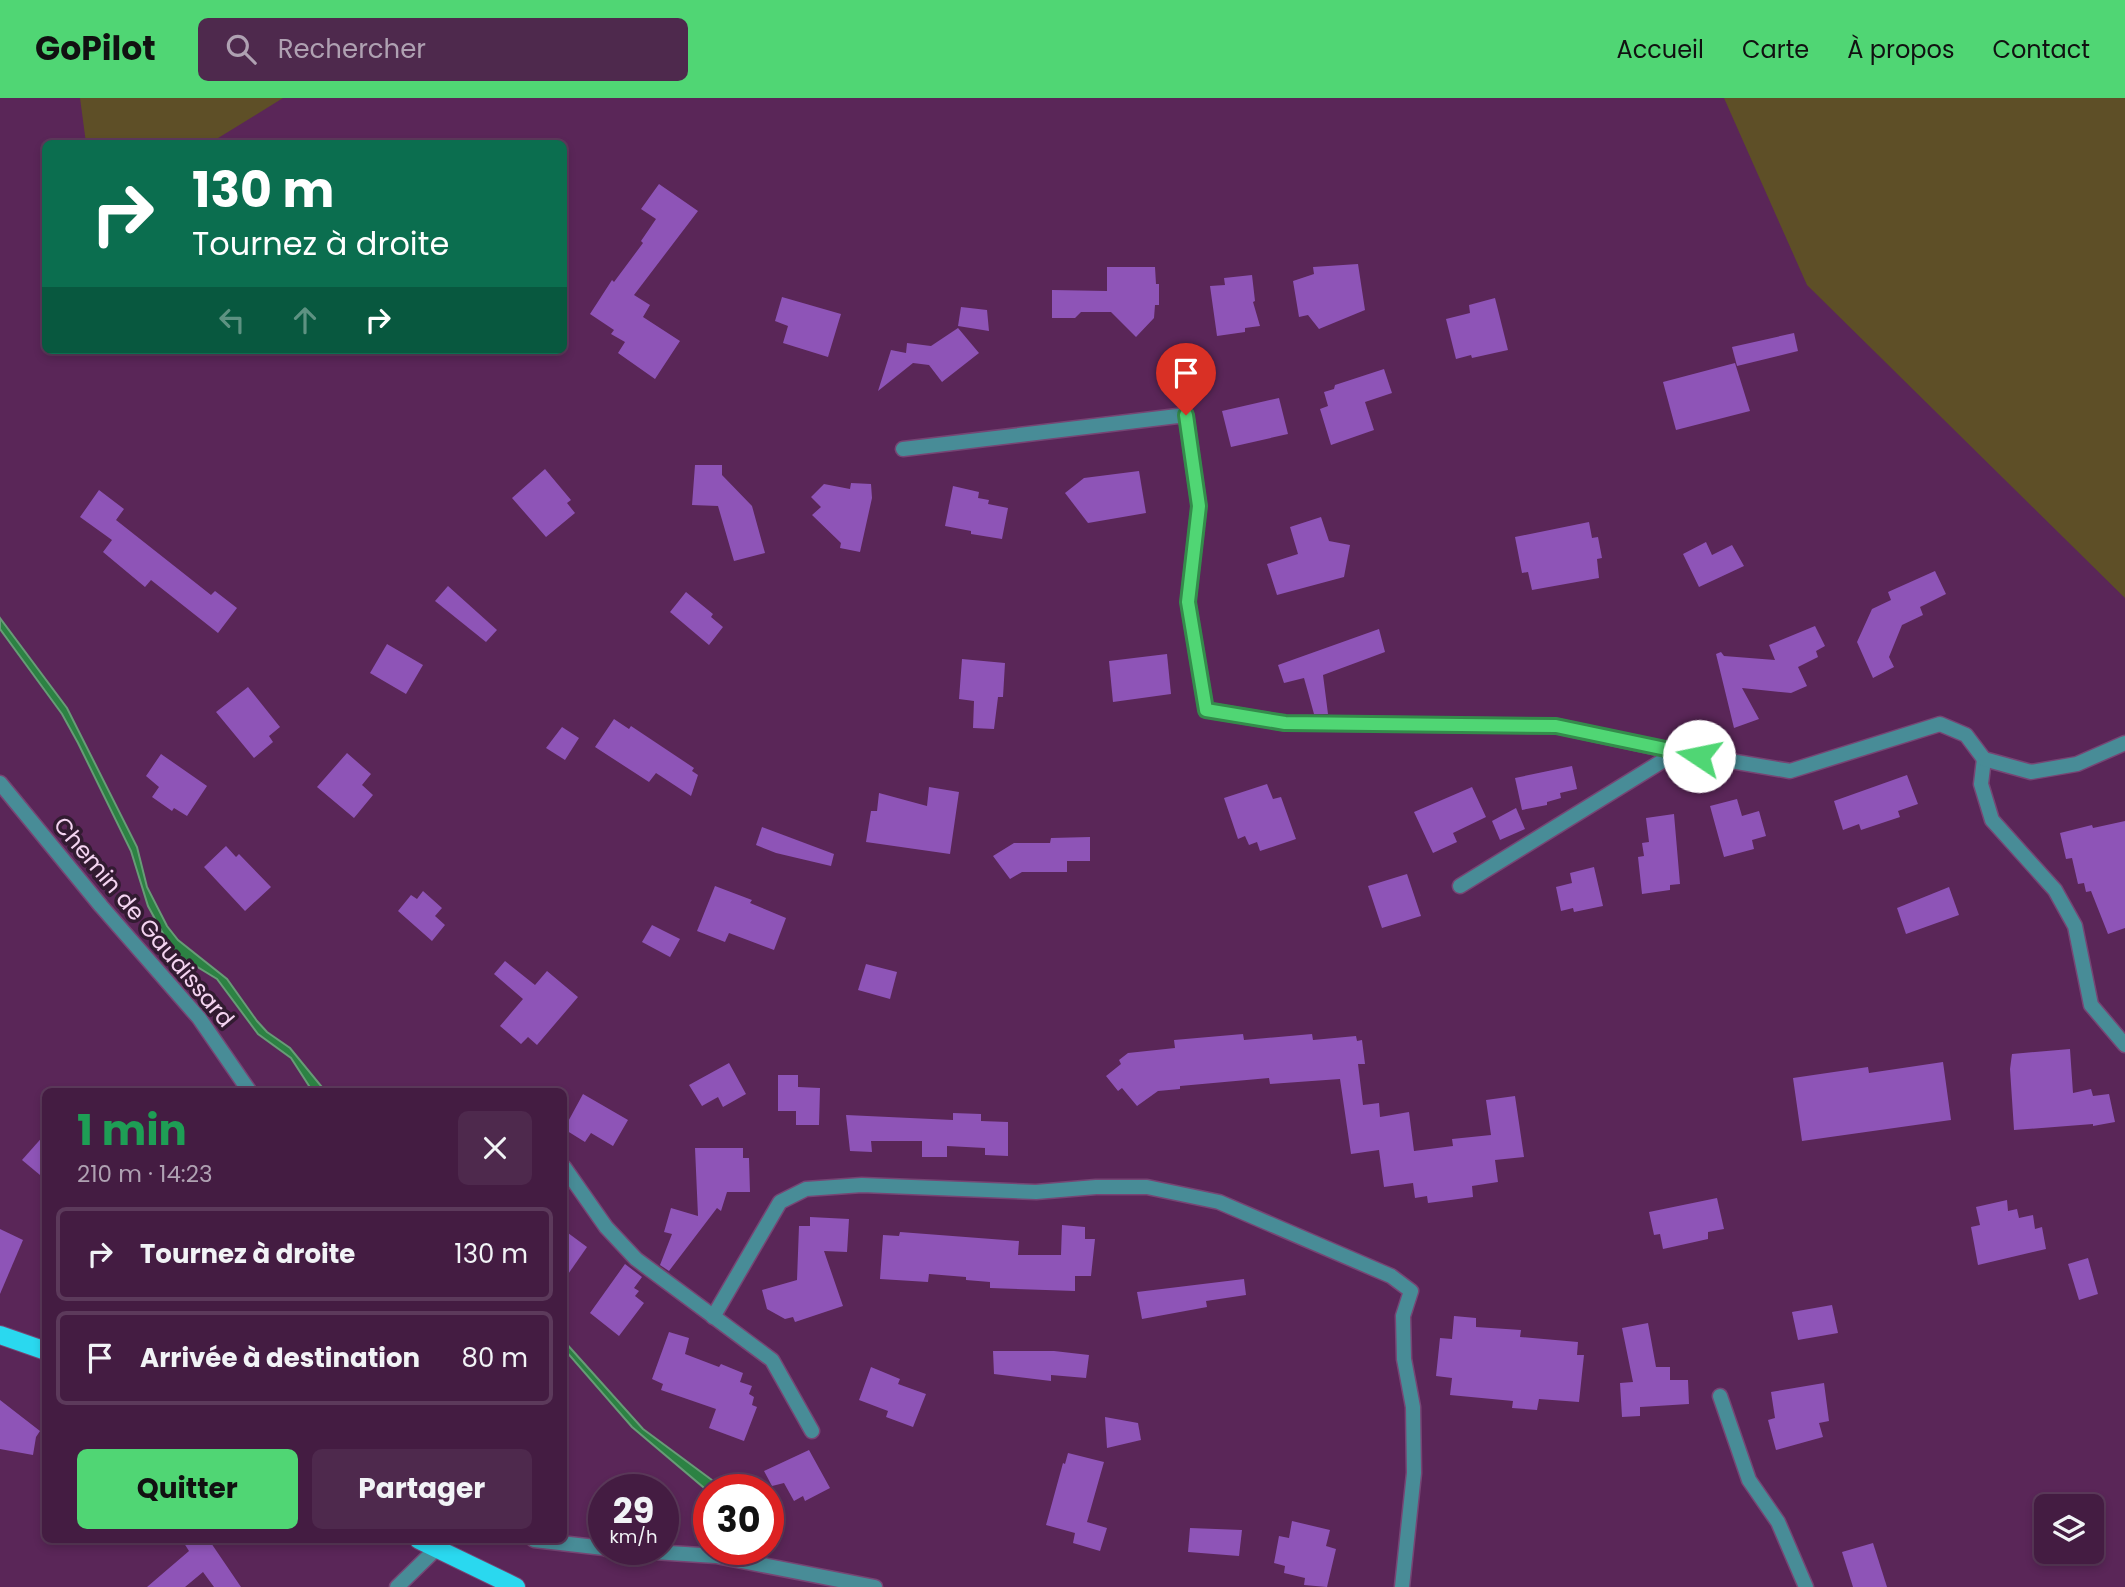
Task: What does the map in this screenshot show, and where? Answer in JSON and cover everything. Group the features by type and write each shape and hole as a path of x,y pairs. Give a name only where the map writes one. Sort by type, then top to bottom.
{"main road":[{"path":"0,1335 42,1350"},
{"path":"425,1543 516,1587"}],"street":[{"path":"903,449 1186,415 1199,506 1188,602 1206,710 1285,723 1556,726 1677,752 1790,771 1940,724 1966,735 1984,759 2031,772 2077,764 2125,743"},
{"path":"1460,886 1677,752"},
{"path":"1984,759 1981,784 1992,820 2055,890 2075,926 2091,1005 2125,1045"},
{"name":"Chemin de Gaudissard","path":"0,783 101,906 199,1018 247,1088"},
{"path":"567,1171 607,1227 636,1259 772,1360 812,1431"},
{"path":"713,1317 780,1202 806,1189 862,1185 1035,1192 1096,1186 1147,1187 1219,1202 1391,1276 1411,1291 1403,1316 1404,1359 1413,1407 1414,1473 1402,1587"},
{"path":"1720,1396 1748,1479 1778,1522 1806,1587"},
{"path":"558,1543 588,1547"},
{"path":"397,1587 436,1549"},
{"path":"679,1554 716,1556 875,1587"}],"shaded area":[{"path":"80,98 283,98 215,140 86,140"},
{"path":"1724,98 2125,98 2125,598 1807,285"},
{"path":"0,618 67,708 137,847 147,887 167,926 178,940 227,979 257,1021 267,1032 290,1048 323,1088 310,1088 291,1058 258,1034 217,979 173,952 148,906 131,851 78,743 62,714 0,629"},
{"path":"567,1344 643,1429 704,1474 693,1474 693,1478 632,1427 567,1352"}],"building":[{"path":"659,184 698,211 634,295 650,305 643,317 680,341 655,379 618,353 625,342 611,334 614,330 590,314 612,280 614,282 643,243 641,241 656,219 641,209"},
{"path":"1358,264 1365,310 1319,329 1308,315 1299,317 1293,281 1314,274 1313,267"},
{"path":"1107,267 1155,267 1156,284 1159,284 1159,305 1155,305 1154,318 1136,337 1111,312 1081,312 1075,318 1052,318 1052,290 1107,291"},
{"path":"1252,275 1253,302 1260,326 1245,328 1245,332 1217,336 1210,286 1225,285 1224,278"},
{"path":"782,297 841,314 828,357 783,343 788,326 775,321"},
{"path":"1495,298 1508,350 1456,359 1446,319 1470,313 1469,305"},
{"path":"961,307 987,310 989,331 958,326"},
{"path":"958,328 979,353 942,382 929,365 913,363 878,391 891,350 906,353 907,343 931,346"},
{"path":"1794,333 1798,351 1737,366 1732,347"},
{"path":"1735,363 1750,411 1676,430 1663,382"},
{"path":"1384,369 1392,393 1365,402 1374,430 1331,445 1320,409 1328,406 1324,392 1334,389 1335,385"},
{"path":"1279,398 1288,434 1231,447 1222,411"},
{"path":"695,465 722,465 722,475 752,506 765,553 734,561 718,506 692,505"},
{"path":"545,469 571,500 567,503 575,513 546,537 512,498"},
{"path":"1139,471 1146,513 1088,523 1065,493 1084,478"},
{"path":"851,483 871,484 872,498 860,552 840,548 841,543 812,515 821,507 811,497 824,484 850,489"},
{"path":"953,486 979,492 978,498 989,500 988,504 1008,508 1002,539 945,526"},
{"path":"99,490 124,509 116,520 211,595 215,591 237,608 218,633 151,580 145,587 103,552 112,540 80,517"},
{"path":"1321,517 1329,541 1350,545 1344,577 1277,595 1267,564 1298,554 1290,527"},
{"path":"1589,522 1592,538 1598,537 1602,558 1597,559 1599,578 1532,590 1528,572 1522,573 1515,537"},
{"path":"1706,542 1712,555 1732,545 1744,566 1699,587 1683,554"},
{"path":"1935,571 1946,594 1920,607 1923,615 1902,625 1889,657 1894,667 1873,678 1857,642 1872,609 1891,600 1888,592"},
{"path":"448,586 497,630 486,642 435,601"},
{"path":"686,592 713,614 711,617 723,627 709,645 670,612"},
{"path":"1815,626 1825,646 1816,651 1818,657 1798,667 1807,686 1791,693 1742,688 1759,719 1734,728 1716,654 1721,652 1724,656 1775,660 1769,645"},
{"path":"1379,629 1385,652 1323,675 1328,714 1314,714 1304,678 1284,683 1278,665"},
{"path":"387,644 423,665 406,694 370,673"},
{"path":"1167,654 1171,694 1113,702 1109,661"},
{"path":"962,659 1005,663 1003,697 998,697 994,729 973,728 974,701 959,699"},
{"path":"248,687 280,727 269,736 273,742 254,758 216,712"},
{"path":"614,719 629,729 631,726 694,768 692,771 698,775 691,796 656,773 649,782 595,747"},
{"path":"562,727 579,738 565,760 546,748"},
{"path":"347,753 371,774 362,785 373,795 354,818 317,787"},
{"path":"161,754 207,786 187,816 174,808 172,811 152,797 159,787 146,776"},
{"path":"1572,766 1577,789 1560,793 1561,798 1547,802 1547,805 1522,810 1515,778"},
{"path":"1907,775 1918,804 1898,811 1900,817 1861,830 1859,824 1843,830 1834,801"},
{"path":"1267,784 1273,799 1281,797 1296,839 1260,851 1257,842 1249,845 1245,836 1238,839 1224,798"},
{"path":"929,787 959,792 950,854 866,842 871,811 877,811 879,793 927,806"},
{"path":"1472,787 1486,817 1453,833 1457,842 1433,853 1414,812"},
{"path":"1737,799 1742,816 1759,811 1766,836 1752,840 1754,849 1724,857 1710,806"},
{"path":"1516,808 1525,829 1500,840 1492,821"},
{"path":"1674,814 1680,884 1670,885 1670,890 1642,894 1638,857 1644,856 1642,843 1649,842 1646,818"},
{"path":"2125,821 2125,928 2108,934 2091,891 2086,892 2084,883 2078,884 2072,858 2066,859 2060,833"},
{"path":"762,827 834,854 831,866 776,853 756,845"},
{"path":"1090,837 1090,861 1067,861 1067,872 1022,872 1010,879 993,856 1014,843 1050,843 1051,838"},
{"path":"226,846 236,857 239,854 271,887 245,911 204,867"},
{"path":"1594,867 1603,906 1574,912 1573,908 1561,911 1556,887 1572,883 1570,873"},
{"path":"1407,874 1421,916 1382,928 1368,886"},
{"path":"715,886 752,900 750,903 786,918 774,950 729,933 725,942 697,931"},
{"path":"1949,887 1959,915 1906,934 1897,908"},
{"path":"423,891 442,908 435,916 445,925 432,941 398,911 411,895 417,899"},
{"path":"652,925 680,939 670,957 642,942"},
{"path":"505,961 535,985 547,971 578,997 537,1045 528,1037 521,1044 500,1026 523,999 494,974"},
{"path":"866,964 897,972 890,999 858,990"},
{"path":"1243,1034 1244,1040 1312,1034 1313,1040 1356,1036 1357,1041 1362,1040 1365,1064 1358,1064 1363,1105 1379,1103 1380,1117 1409,1112 1414,1151 1453,1146 1452,1139 1491,1135 1486,1100 1515,1096 1524,1157 1495,1160 1498,1182 1472,1186 1473,1197 1428,1203 1427,1196 1415,1198 1413,1183 1384,1187 1379,1150 1351,1154 1340,1079 1270,1084 1269,1078 1180,1086 1180,1089 1158,1091 1137,1106 1122,1088 1118,1091 1106,1076 1121,1064 1119,1060 1128,1053 1175,1048 1174,1040"},
{"path":"2070,1049 2073,1093 2091,1089 2093,1096 2109,1094 2115,1122 2093,1126 2014,1130 2010,1069 2012,1054"},
{"path":"1943,1062 1951,1120 1802,1141 1793,1078 1868,1067 1869,1073"},
{"path":"729,1063 746,1094 723,1107 718,1097 702,1106 689,1085"},
{"path":"778,1075 798,1075 798,1087 820,1088 819,1125 796,1125 796,1111 778,1111"},
{"path":"583,1094 628,1120 613,1146 591,1133 585,1142 567,1131 567,1123"},
{"path":"953,1113 981,1114 981,1121 1008,1122 1008,1156 985,1155 985,1148 947,1146 947,1157 922,1157 922,1141 871,1141 872,1152 850,1151 846,1115 953,1120"},
{"path":"42,1138 42,1177 22,1160"},
{"path":"695,1148 743,1148 743,1158 749,1158 750,1192 727,1192 721,1211 717,1208 669,1271 660,1265 672,1234 664,1232 671,1208 698,1216"},
{"path":"1717,1198 1724,1229 1708,1232 1708,1239 1663,1249 1660,1234 1654,1235 1649,1212"},
{"path":"2007,1200 2008,1211 2017,1209 2019,1218 2033,1215 2035,1229 2042,1227 2046,1249 1978,1265 1971,1227 1980,1225 1976,1207"},
{"path":"810,1217 849,1219 847,1252 824,1251 843,1306 795,1322 793,1317 785,1319 767,1309 762,1290 797,1280 799,1226 810,1226"},
{"path":"1062,1225 1085,1227 1085,1239 1095,1239 1091,1276 1075,1276 1075,1291 990,1288 990,1282 929,1274 928,1282 880,1279 883,1235 899,1236 900,1232 1019,1241 1018,1255 1061,1255"},
{"path":"0,1229 23,1240 0,1294"},
{"path":"567,1232 587,1247 567,1276"},
{"path":"2088,1258 2098,1294 2079,1300 2068,1264"},
{"path":"625,1264 642,1277 634,1288 639,1291 635,1296 644,1303 619,1336 590,1313"},
{"path":"1244,1279 1246,1295 1206,1301 1207,1307 1142,1319 1137,1292"},
{"path":"1832,1305 1838,1333 1798,1340 1792,1312"},
{"path":"1454,1316 1476,1318 1476,1327 1521,1330 1520,1337 1578,1342 1577,1355 1584,1355 1579,1402 1539,1399 1537,1410 1512,1408 1513,1401 1450,1395 1452,1378 1436,1376 1440,1338 1452,1339"},
{"path":"1648,1323 1656,1367 1670,1367 1670,1380 1688,1380 1689,1404 1640,1407 1640,1416 1622,1417 1620,1383 1633,1382 1622,1328"},
{"path":"669,1332 689,1338 685,1354 743,1373 740,1382 752,1386 749,1394 754,1397 752,1405 757,1407 744,1441 709,1428 716,1409 661,1390 663,1384 652,1379"},
{"path":"993,1351 1054,1351 1089,1355 1086,1378 1051,1375 1051,1381 994,1374"},
{"path":"871,1367 900,1379 898,1384 926,1394 913,1427 886,1417 888,1411 859,1400"},
{"path":"1824,1383 1829,1421 1819,1423 1823,1437 1776,1450 1768,1420 1775,1418 1771,1392"},
{"path":"0,1400 40,1431 36,1437 33,1455 0,1449"},
{"path":"1105,1417 1138,1423 1141,1440 1107,1448"},
{"path":"809,1450 830,1488 805,1501 803,1496 794,1501 784,1483 784,1474 766,1474 764,1471"},
{"path":"1068,1453 1104,1462 1087,1522 1107,1528 1100,1551 1073,1543 1075,1533 1046,1525"},
{"path":"1292,1521 1330,1530 1326,1546 1336,1549 1327,1587 1304,1585 1305,1578 1284,1573 1285,1566 1274,1563 1279,1536 1289,1538"},
{"path":"1190,1528 1242,1530 1239,1556 1188,1552"},
{"path":"184,1543 211,1543 241,1587 214,1587 203,1572 185,1587 147,1587 189,1551"},
{"path":"1873,1543 1887,1587 1853,1587 1842,1552"}],"route":[{"path":"1186,415 1199,506 1188,602 1206,710 1285,723 1556,726 1699,756"}]}
